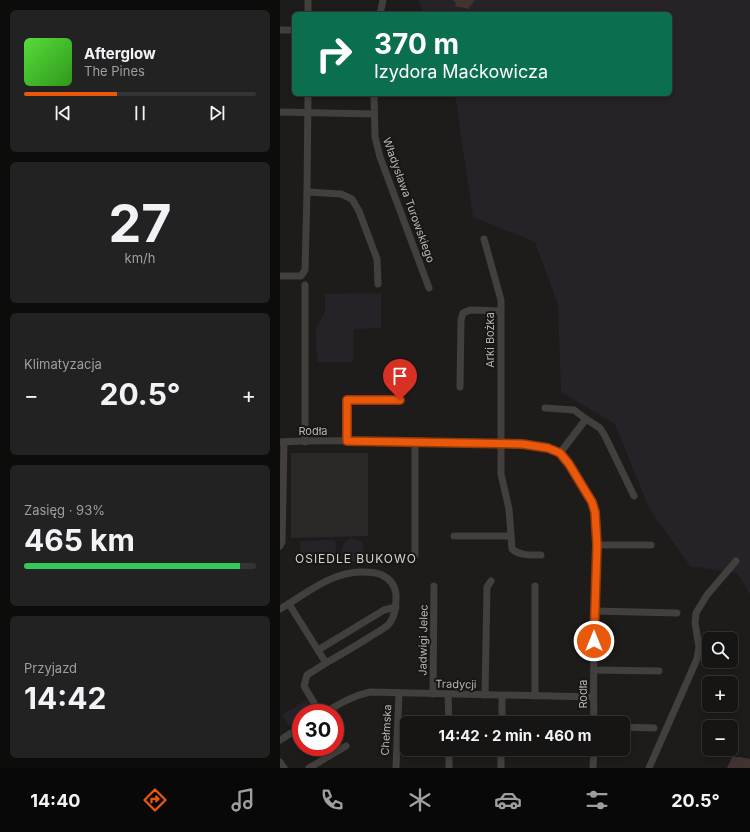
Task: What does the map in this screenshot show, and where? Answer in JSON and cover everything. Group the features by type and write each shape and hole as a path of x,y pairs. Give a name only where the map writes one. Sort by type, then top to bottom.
{"street":[{"path":"308,0 308,12"},
{"path":"380,12 383,0"},
{"path":"280,30 292,30"},
{"path":"280,276 301,276 305,270 308,96"},
{"name":"Władysława Turowskiego","path":"374,96 375,137 380,157 429,288"},
{"path":"280,112 374,114"},
{"path":"307,192 341,194 352,199 359,211 377,259 378,284"},
{"name":"Arki Bożka","path":"484,239 501,300 501,474 509,508 512,549 521,554 541,555"},
{"path":"305,286 305,442"},
{"path":"460,387 461,320 463,313 470,310 501,311"},
{"path":"347,441 347,400 400,400"},
{"path":"545,408 574,410 600,428 634,496"},
{"path":"560,453 586,419"},
{"name":"Rodła","path":"282,442 347,441 502,444 538,446 560,453 569,464 592,502 595,512 597,545 594,716"},
{"path":"280,546 282,542 282,442"},
{"path":"415,442 415,555"},
{"path":"454,536 511,536"},
{"path":"597,545 651,545"},
{"path":"649,768 696,659 699,647 696,630 696,613 707,596 736,561"},
{"path":"280,609 324,581 337,575 352,572 371,572 389,578 396,592 395,613 387,626 307,675 304,686 315,704"},
{"path":"485,695 488,587 491,581"},
{"name":"Jadwigi Jelec","path":"433,694 434,586"},
{"path":"535,696 536,586"},
{"path":"289,604 326,663"},
{"path":"318,650 384,610 396,607"},
{"path":"595,611 676,613"},
{"path":"594,670 659,671"},
{"name":"Tradycji","path":"338,704 357,695 370,692 402,691 448,695 593,697"},
{"name":"Chełmska","path":"396,768 402,691"},
{"path":"448,695 448,716"},
{"path":"502,696 502,716"},
{"path":"630,727 654,728"},
{"path":"280,740 292,733"},
{"path":"308,768 346,746"},
{"path":"449,756 449,768"},
{"path":"501,756 501,768"},
{"path":"594,756 594,768"},
{"path":"280,762 284,768"}],"shaded area":[{"path":"418,0 750,0 750,594 737,573 690,566 649,508 615,424 561,392 558,305 535,242 473,217 455,96 672,96 672,12 424,12"},
{"path":"453,0 475,0 468,9 455,6 456,3"},
{"path":"381,293 381,328 354,329 353,362 317,362 316,328 325,312 325,294"},
{"path":"291,453 368,453 368,536 291,538"},
{"path":"351,538 362,541 366,563 341,560 344,544"},
{"path":"335,540 337,559 301,561 300,541"},
{"path":"307,700 310,704 300,704"},
{"path":"292,709 292,724 289,726 282,715"},
{"path":"732,757 750,759 750,768 727,768"}],"district":[{"name":"OSIEDLE BUKOWO","path":"356,559"}],"route":[{"path":"400,400 347,400 347,441 522,444 548,448 560,453 569,464 592,502 595,512 597,545 594,641"}]}
